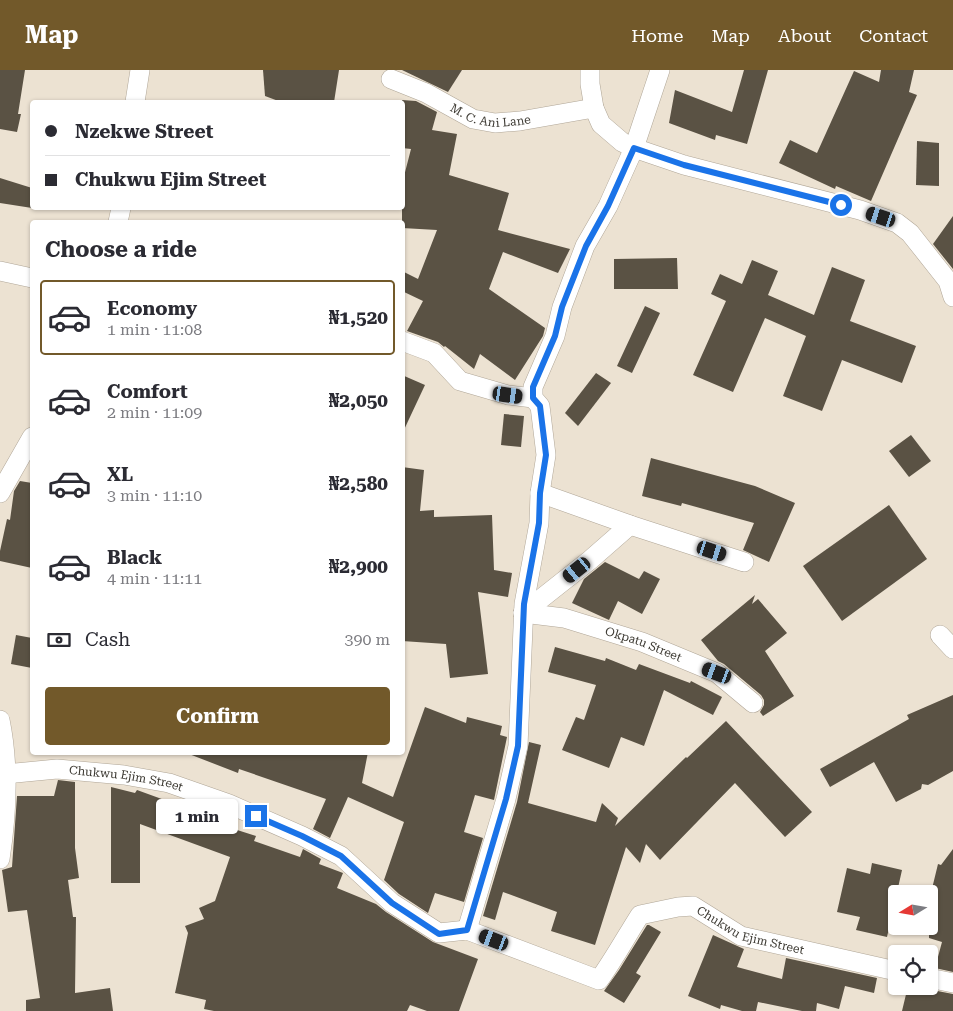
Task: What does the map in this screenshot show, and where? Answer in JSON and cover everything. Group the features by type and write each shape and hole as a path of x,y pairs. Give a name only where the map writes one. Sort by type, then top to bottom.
{"street":[{"path":"135,100 140,70"},
{"path":"590,70 594,108 601,124 622,142 684,165 860,210 897,223 910,233 948,281 953,297"},
{"path":"467,930 506,799 518,746 523,613 539,523 540,493 546,455 540,406 533,398 533,387 555,336 562,307 586,246 608,206 634,148 660,70"},
{"name":"M. C. Ani Lane","path":"391,79 426,93 473,119 480,120 495,122 520,121 594,108"},
{"path":"0,271 30,278"},
{"path":"405,342 434,353 460,382 508,395 533,398"},
{"path":"0,493 30,440"},
{"path":"540,493 744,562"},
{"path":"523,613 590,560 630,525"},
{"name":"Okpatu Street","path":"523,613 564,618 642,642 717,673 752,704"},
{"path":"940,635 953,649"},
{"path":"0,720 5,774 0,853"},
{"name":"Chukwu Ejim Street","path":"5,774 58,769 124,775 169,783 229,804 302,836 341,856 392,903 439,934 467,930 600,980 640,915 678,907 693,906 741,936 888,969"},
{"path":"938,980 953,983"}],"building":[{"path":"0,70 25,70 18,114 21,114 17,132 0,129"},
{"path":"263,70 339,70 334,100 276,100 265,96"},
{"path":"402,70 462,70 448,92"},
{"path":"744,70 768,70 747,144 716,135 715,140 669,123 675,90 732,112"},
{"path":"881,70 914,70 909,92 917,95 871,201 836,186 835,189 779,163 790,140 817,153 854,71 879,82"},
{"path":"405,100 416,101 437,112 432,130 457,134 449,175 509,193 498,230 570,249 558,273 503,252 489,289 545,328 543,336 515,380 480,354 474,369 438,342 407,331 423,301 405,292 405,272 418,279 437,230 405,228 405,220 402,220 402,210 405,210 405,172 411,149 405,148"},
{"path":"917,141 939,143 939,186 916,185"},
{"path":"0,178 30,187 30,208 0,203"},
{"path":"953,216 953,269 933,244"},
{"path":"677,258 678,289 614,289 614,259"},
{"path":"752,260 778,271 768,295 814,315 832,267 865,280 850,321 916,346 902,383 842,360 822,411 783,396 806,336 765,318 733,392 693,375 726,301 711,294 720,274 742,284"},
{"path":"645,306 660,313 632,373 617,366"},
{"path":"596,373 611,383 578,426 565,413"},
{"path":"405,376 425,385 405,428"},
{"path":"504,414 524,416 521,447 501,445"},
{"path":"911,435 931,461 909,477 889,451"},
{"path":"651,458 755,486 795,503 769,562 743,550 754,523 682,503 681,506 642,496"},
{"path":"405,467 424,470 420,511 434,510 434,517 492,515 494,570 512,573 508,597 478,592 488,674 450,678 446,644 405,641"},
{"path":"20,481 30,483 30,568 0,561 0,551 7,519 10,520 14,491"},
{"path":"889,505 927,559 842,621 803,566"},
{"path":"605,562 639,579 644,571 660,579 642,614 618,601 609,620 572,603 584,579"},
{"path":"755,595 752,604 758,599 787,633 765,651 794,696 763,716 760,712 764,705 761,695 718,661 701,640"},
{"path":"16,635 30,638 30,668 11,664"},
{"path":"555,647 605,661 606,658 636,670 639,664 690,683 691,681 722,697 713,715 664,690 644,746 621,737 609,768 562,750 576,717 584,720 596,685 548,672"},
{"path":"953,695 953,771 928,785 922,784 921,789 896,802 874,762 830,787 820,769 909,719 907,715"},
{"path":"425,707 466,723 467,717 502,726 500,735 507,737 494,800 475,795 464,832 483,838 464,902 435,893 428,913 399,894 384,880 404,822 348,797 330,838 313,829 326,799 239,769 238,773 192,755 367,755 362,783 393,797"},
{"path":"726,721 812,812 785,837 735,783 660,860 646,844 640,863 626,847 595,945 551,931 557,912 503,892 495,920 483,916 517,802 529,742 541,745 528,803 596,822 602,803 618,818 615,826"},
{"path":"58,780 75,782 75,848 79,878 68,880 73,917 76,917 75,993 110,988 113,1011 26,1011 26,1000 40,998 27,910 8,912 2,870 12,867 17,796 54,796"},
{"path":"111,787 135,793 137,790 236,826 234,829 256,836 254,841 300,857 303,849 321,859 319,864 343,873 337,888 376,904 433,942 478,959 459,1011 427,1011 410,1005 407,1011 214,1011 204,1009 206,1000 175,993 188,933 185,926 204,919 199,908 215,901 230,857 140,824 140,883 111,883"},
{"path":"953,849 953,972 938,969 938,957 942,942 929,938 929,935 938,935 938,885 933,885 938,864 941,865"},
{"path":"872,863 902,870 899,885 888,885 887,937 856,930 860,917 837,912 847,868 870,874"},
{"path":"647,925 661,932 636,973 641,976 624,1003 604,991"},
{"path":"713,935 744,949 737,967 782,979 786,958 877,978 874,993 845,986 839,1009 817,1003 816,1011 802,1011 758,1002 756,1011 742,1011 721,1005 720,1009 688,996"},
{"path":"938,991 953,994 953,1011 902,1011 906,995 938,995"}],"route":[{"path":"256,816 341,856 392,903 439,934 467,930 506,799 518,746 524,604 539,523 540,493 546,455 540,406 533,398 533,387 555,336 562,307 586,246 608,206 634,148 684,165 841,205"}]}
